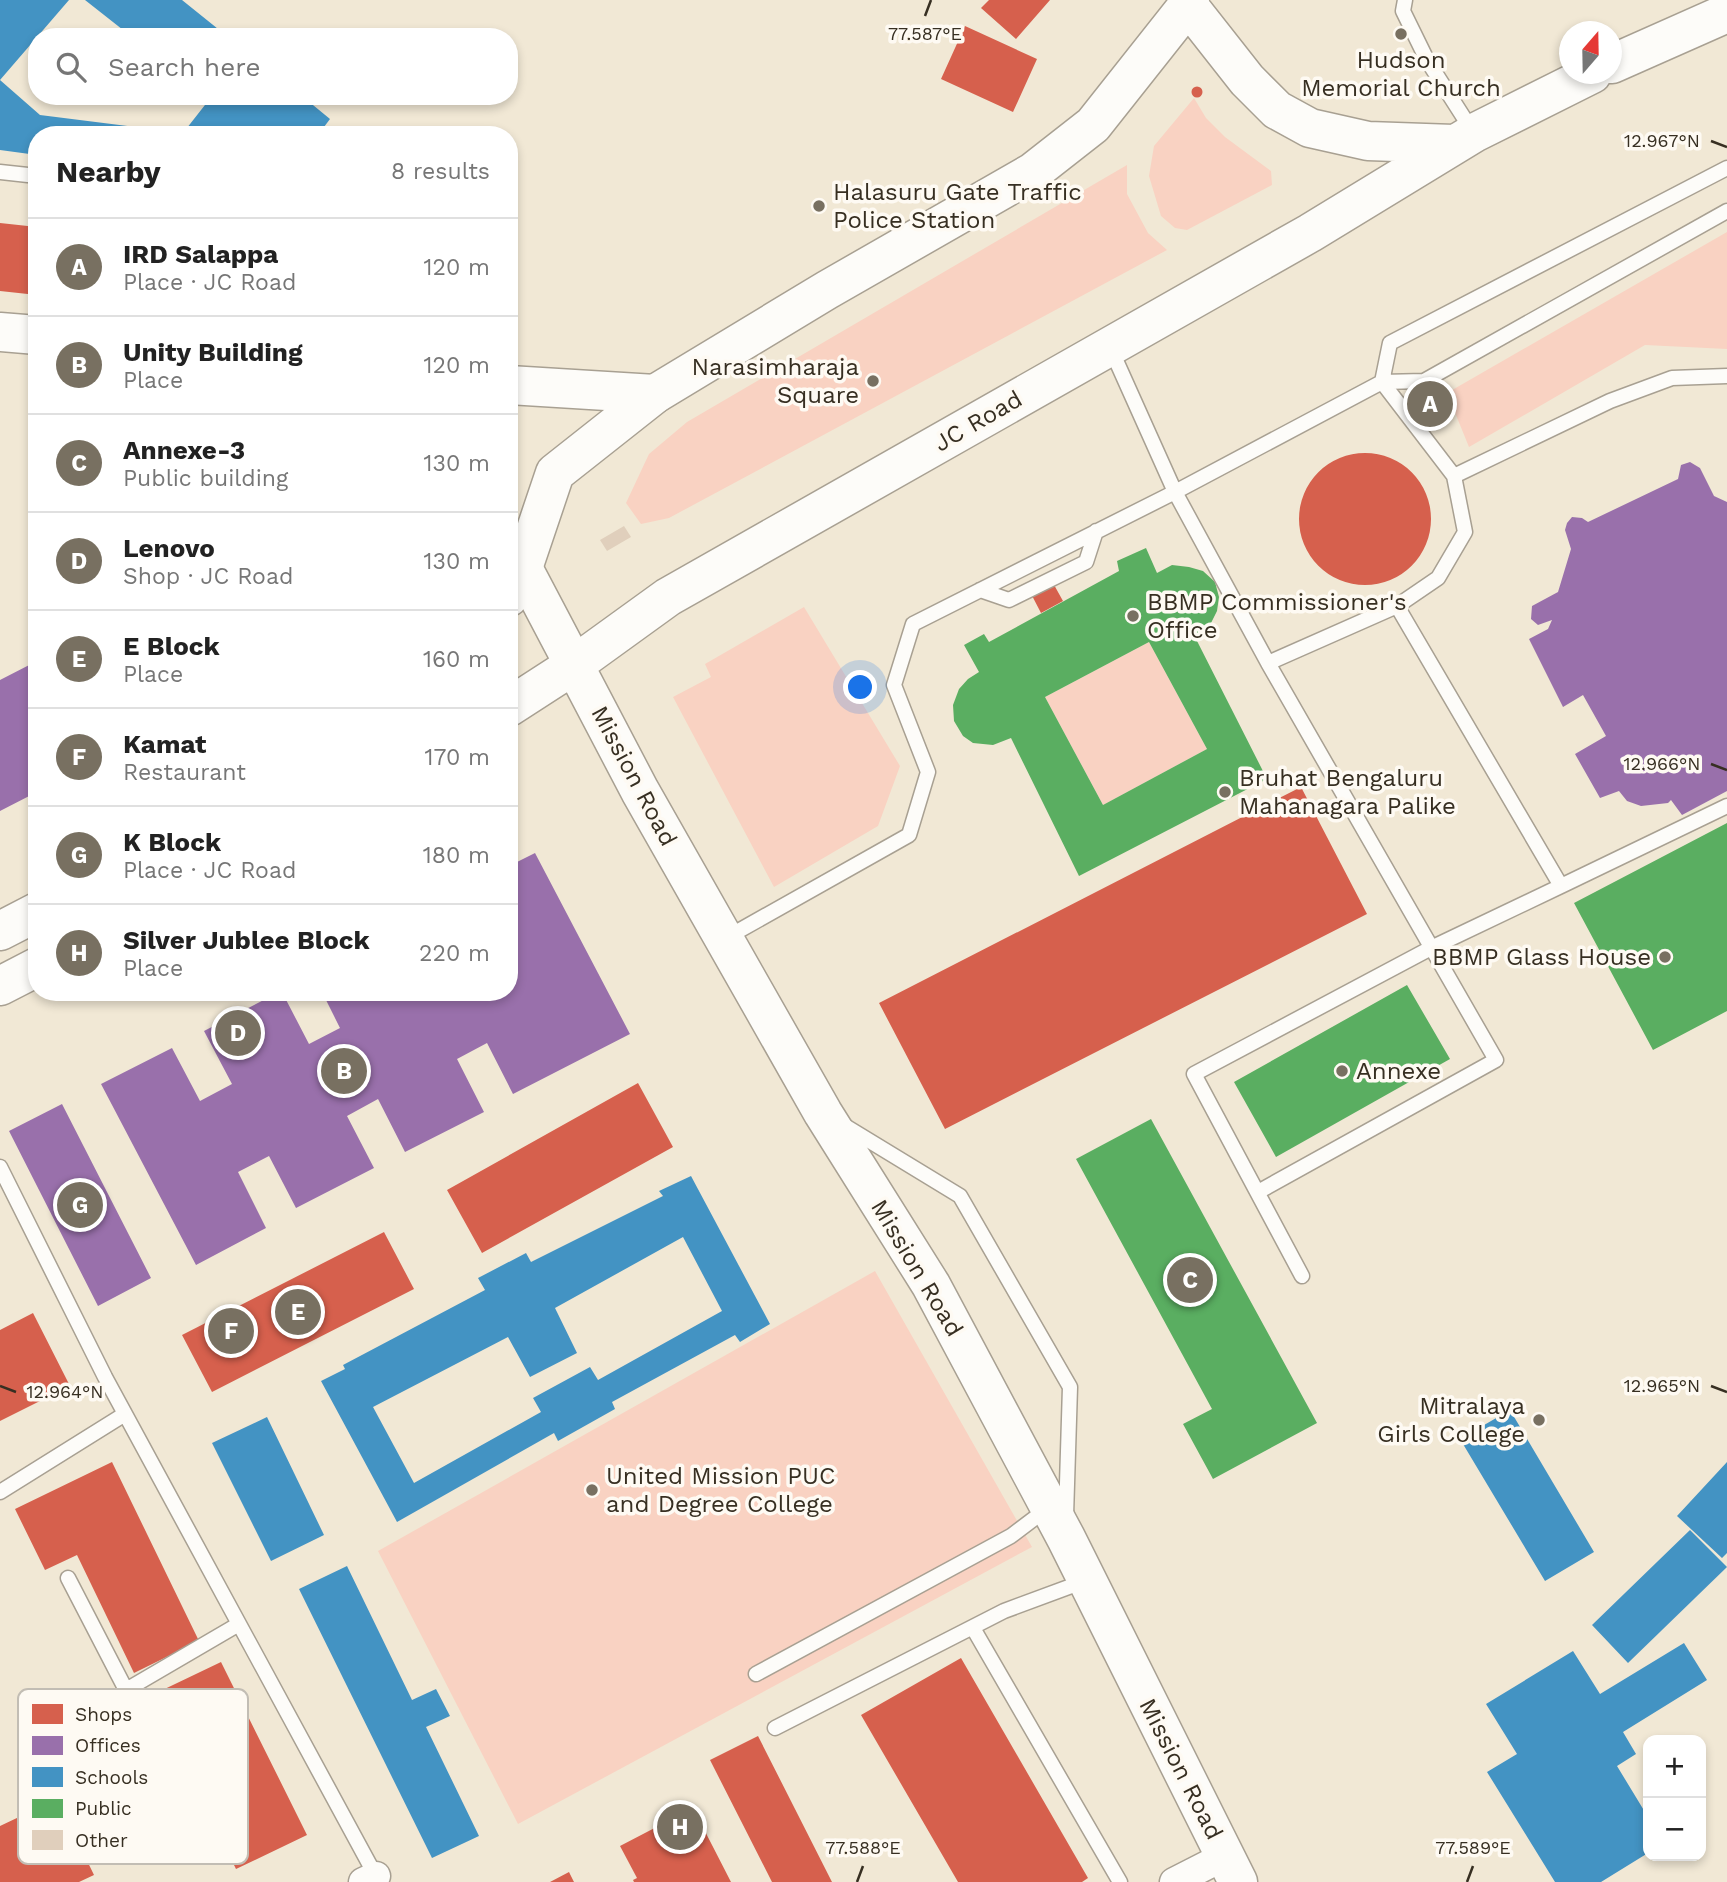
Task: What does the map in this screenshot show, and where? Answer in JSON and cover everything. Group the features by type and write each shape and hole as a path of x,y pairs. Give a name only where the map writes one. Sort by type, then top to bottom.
{"main road":[{"path":"518,561 555,473 655,394 827,290 1033,172 1093,125 1189,3 1247,80 1277,110 1310,128 1368,141 1464,139"},
{"path":"1622,60 1727,13"},
{"name":"JC Road","path":"518,701 574,665 668,597 1310,233 1464,139 1572,84"},
{"path":"0,332 28,334"},
{"path":"518,386 655,394"},
{"name":"Mission Road","path":"518,577 574,665 640,790 823,1113 931,1285 1058,1523 1231,1869"},
{"path":"0,932 28,917"},
{"path":"0,986 28,972"}],"street":[{"path":"1174,1882 1231,1869"}],"lane":[{"path":"1405,0 1403,11 1464,139"},
{"path":"1268,663 1397,606 1438,578 1465,532 1454,476 1382,382 1390,343 1727,168"},
{"path":"0,172 28,175"},
{"path":"725,939 909,835 928,772 894,685 913,624 1175,492 1382,382 1424,381 1727,211"},
{"path":"1110,346 1175,492 1268,663 1496,1060 1258,1192"},
{"path":"1454,476 1610,401 1672,378 1727,376"},
{"path":"980,590 1009,600 1086,562 1096,531"},
{"path":"1397,606 1561,886"},
{"path":"1302,1276 1194,1074 1431,948 1727,806"},
{"path":"756,1674 1011,1536 1058,1523 1070,1387 960,1196 823,1113"},
{"path":"0,1167 125,1414 373,1880"},
{"path":"0,1492 125,1414"},
{"path":"68,1578 125,1689"},
{"path":"775,1728 1004,1611 1086,1580"},
{"path":"128,1689 239,1624"},
{"path":"973,1628 1120,1882"}],"shaded area":[{"path":"1194,98 1206,118 1225,137 1271,171 1272,185 1187,230 1175,228 1161,216 1149,176 1154,146"},
{"path":"1127,165 1127,194 1148,233 1167,250 669,518 641,524 626,503 649,454 687,422"},
{"path":"1727,232 1727,349 1645,345 1469,447 1447,393"},
{"path":"804,607 900,766 878,826 774,887 673,697 711,677 705,664"},
{"path":"1149,642 1207,749 1103,805 1045,697"},
{"path":"875,1271 1032,1547 518,1824 378,1551"}],"building: Shops":[{"path":"989,0 1050,0 1016,39 981,8"},
{"path":"965,26 1037,59 1013,112 941,79"},
{"path":"1197,87 1201,88 1201,96 1197,97 1193,96 1192,92 1193,88"},
{"path":"0,223 28,226 28,294 0,291"},
{"path":"1365,453 1390,458 1412,472 1426,494 1431,519 1426,544 1412,566 1390,580 1365,585 1340,580 1318,566 1304,544 1299,519 1304,494 1318,472 1340,458"},
{"path":"1048,574 1063,601 1041,613 1027,586"},
{"path":"1301,787 1367,914 945,1129 879,1003"},
{"path":"638,1083 673,1147 482,1253 447,1190"},
{"path":"384,1232 414,1289 212,1392 182,1335"},
{"path":"33,1313 70,1386 0,1421 0,1330"},
{"path":"112,1462 199,1641 134,1673 77,1555 45,1570 15,1509"},
{"path":"961,1658 1088,1878 1082,1882 958,1882 861,1715"},
{"path":"221,1662 234,1689 165,1689"},
{"path":"248,1716 307,1835 248,1863"},
{"path":"758,1736 832,1882 772,1882 710,1760"},
{"path":"693,1808 731,1882 634,1882 637,1878 620,1846"},
{"path":"18,1817 18,1864 89,1864 94,1875 79,1882 0,1882 0,1826"},
{"path":"234,1864 246,1864 236,1869"},
{"path":"569,1872 574,1882 550,1882"}],"building: Offices":[{"path":"1690,462 1700,468 1714,496 1727,502 1727,791 1682,815 1671,800 1668,803 1641,806 1627,801 1619,791 1600,798 1575,754 1606,736 1583,695 1563,707 1529,639 1548,629 1552,620 1538,625 1531,619 1532,606 1558,592 1571,549 1565,530 1572,517 1588,522 1678,479 1681,465"},
{"path":"28,666 28,797 0,811 0,680"},
{"path":"535,853 630,1034 513,1094 487,1043 457,1059 484,1112 405,1152 378,1099 347,1116 374,1168 296,1208 269,1156 238,1172 266,1228 196,1265 101,1084 172,1048 200,1101 232,1084 204,1031 262,1001 287,1001 309,1044 340,1028 326,1001 518,1001 518,862"},
{"path":"62,1104 151,1278 98,1306 9,1131"}],"building: Schools":[{"path":"0,0 69,0 45,28 28,28 28,48 0,80"},
{"path":"85,0 182,0 217,28 121,28"},
{"path":"0,80 40,115 127,126 28,126 28,154 0,150"},
{"path":"205,105 313,105 330,119 325,126 188,126"},
{"path":"691,1176 770,1324 740,1342 735,1335 612,1402 615,1409 558,1441 554,1433 397,1522 321,1381 345,1369 343,1365 485,1290 478,1278 526,1253 531,1262 663,1196 659,1191","holes":["683,1237 722,1311 598,1380 590,1367 533,1398 541,1412 414,1483 373,1407 508,1337 530,1377 577,1353 555,1308"]},
{"path":"1510,1410 1594,1552 1545,1581 1460,1439"},
{"path":"267,1417 324,1535 271,1561 212,1443"},
{"path":"1727,1462 1727,1553 1722,1558 1677,1516"},
{"path":"1690,1530 1727,1567 1628,1663 1592,1625"},
{"path":"347,1566 412,1700 436,1689 450,1716 426,1727 479,1836 432,1858 299,1589"},
{"path":"1684,1643 1707,1680 1623,1732 1636,1754 1617,1766 1643,1809 1643,1856 1601,1882 1555,1882 1487,1772 1517,1754 1486,1704 1573,1651 1600,1694"}],"building: Public":[{"path":"1146,548 1157,573 1172,565 1189,567 1203,571 1215,582 1219,597 1217,611 1211,623 1195,637 1267,779 1079,876 1011,738 993,745 973,743 963,736 954,721 953,705 959,689 979,672 964,645 984,634 989,642 1119,571 1117,561","holes":["1149,642 1207,749 1103,805 1045,697"]},
{"name":"BBMP Glass House","path":"1727,823 1727,1011 1653,1050 1574,903"},
{"name":"Annexe","path":"1407,985 1450,1059 1276,1157 1234,1082"},
{"path":"1151,1119 1317,1423 1213,1479 1183,1424 1212,1409 1076,1159"}],"building: Other":[{"path":"624,526 631,537 607,551 600,540"}],"place":[{"name":"Hudson Memorial Church","path":"1401,34"},
{"name":"Halasuru Gate Traffic Police Station","path":"819,206"},
{"name":"Narasimharaja Square","path":"873,381"},
{"name":"IRD Salappa","path":"1430,404"},
{"name":"BBMP Commissioner's Office","path":"1133,616"},
{"name":"Bruhat Bengaluru Mahanagara Palike","path":"1225,792"},
{"name":"BBMP Glass House","path":"1665,957"},
{"name":"Lenovo","path":"238,1033"},
{"name":"Unity Building","path":"344,1071"},
{"name":"Annexe","path":"1342,1071"},
{"name":"K Block","path":"80,1205"},
{"name":"Annexe-3","path":"1190,1280"},
{"name":"E Block","path":"298,1312"},
{"name":"Kamat","path":"231,1331"},
{"name":"Mitralaya Girls College","path":"1539,1420"},
{"name":"United Mission PUC and Degree College","path":"592,1490"},
{"name":"Silver Jublee Block","path":"680,1827"}]}
